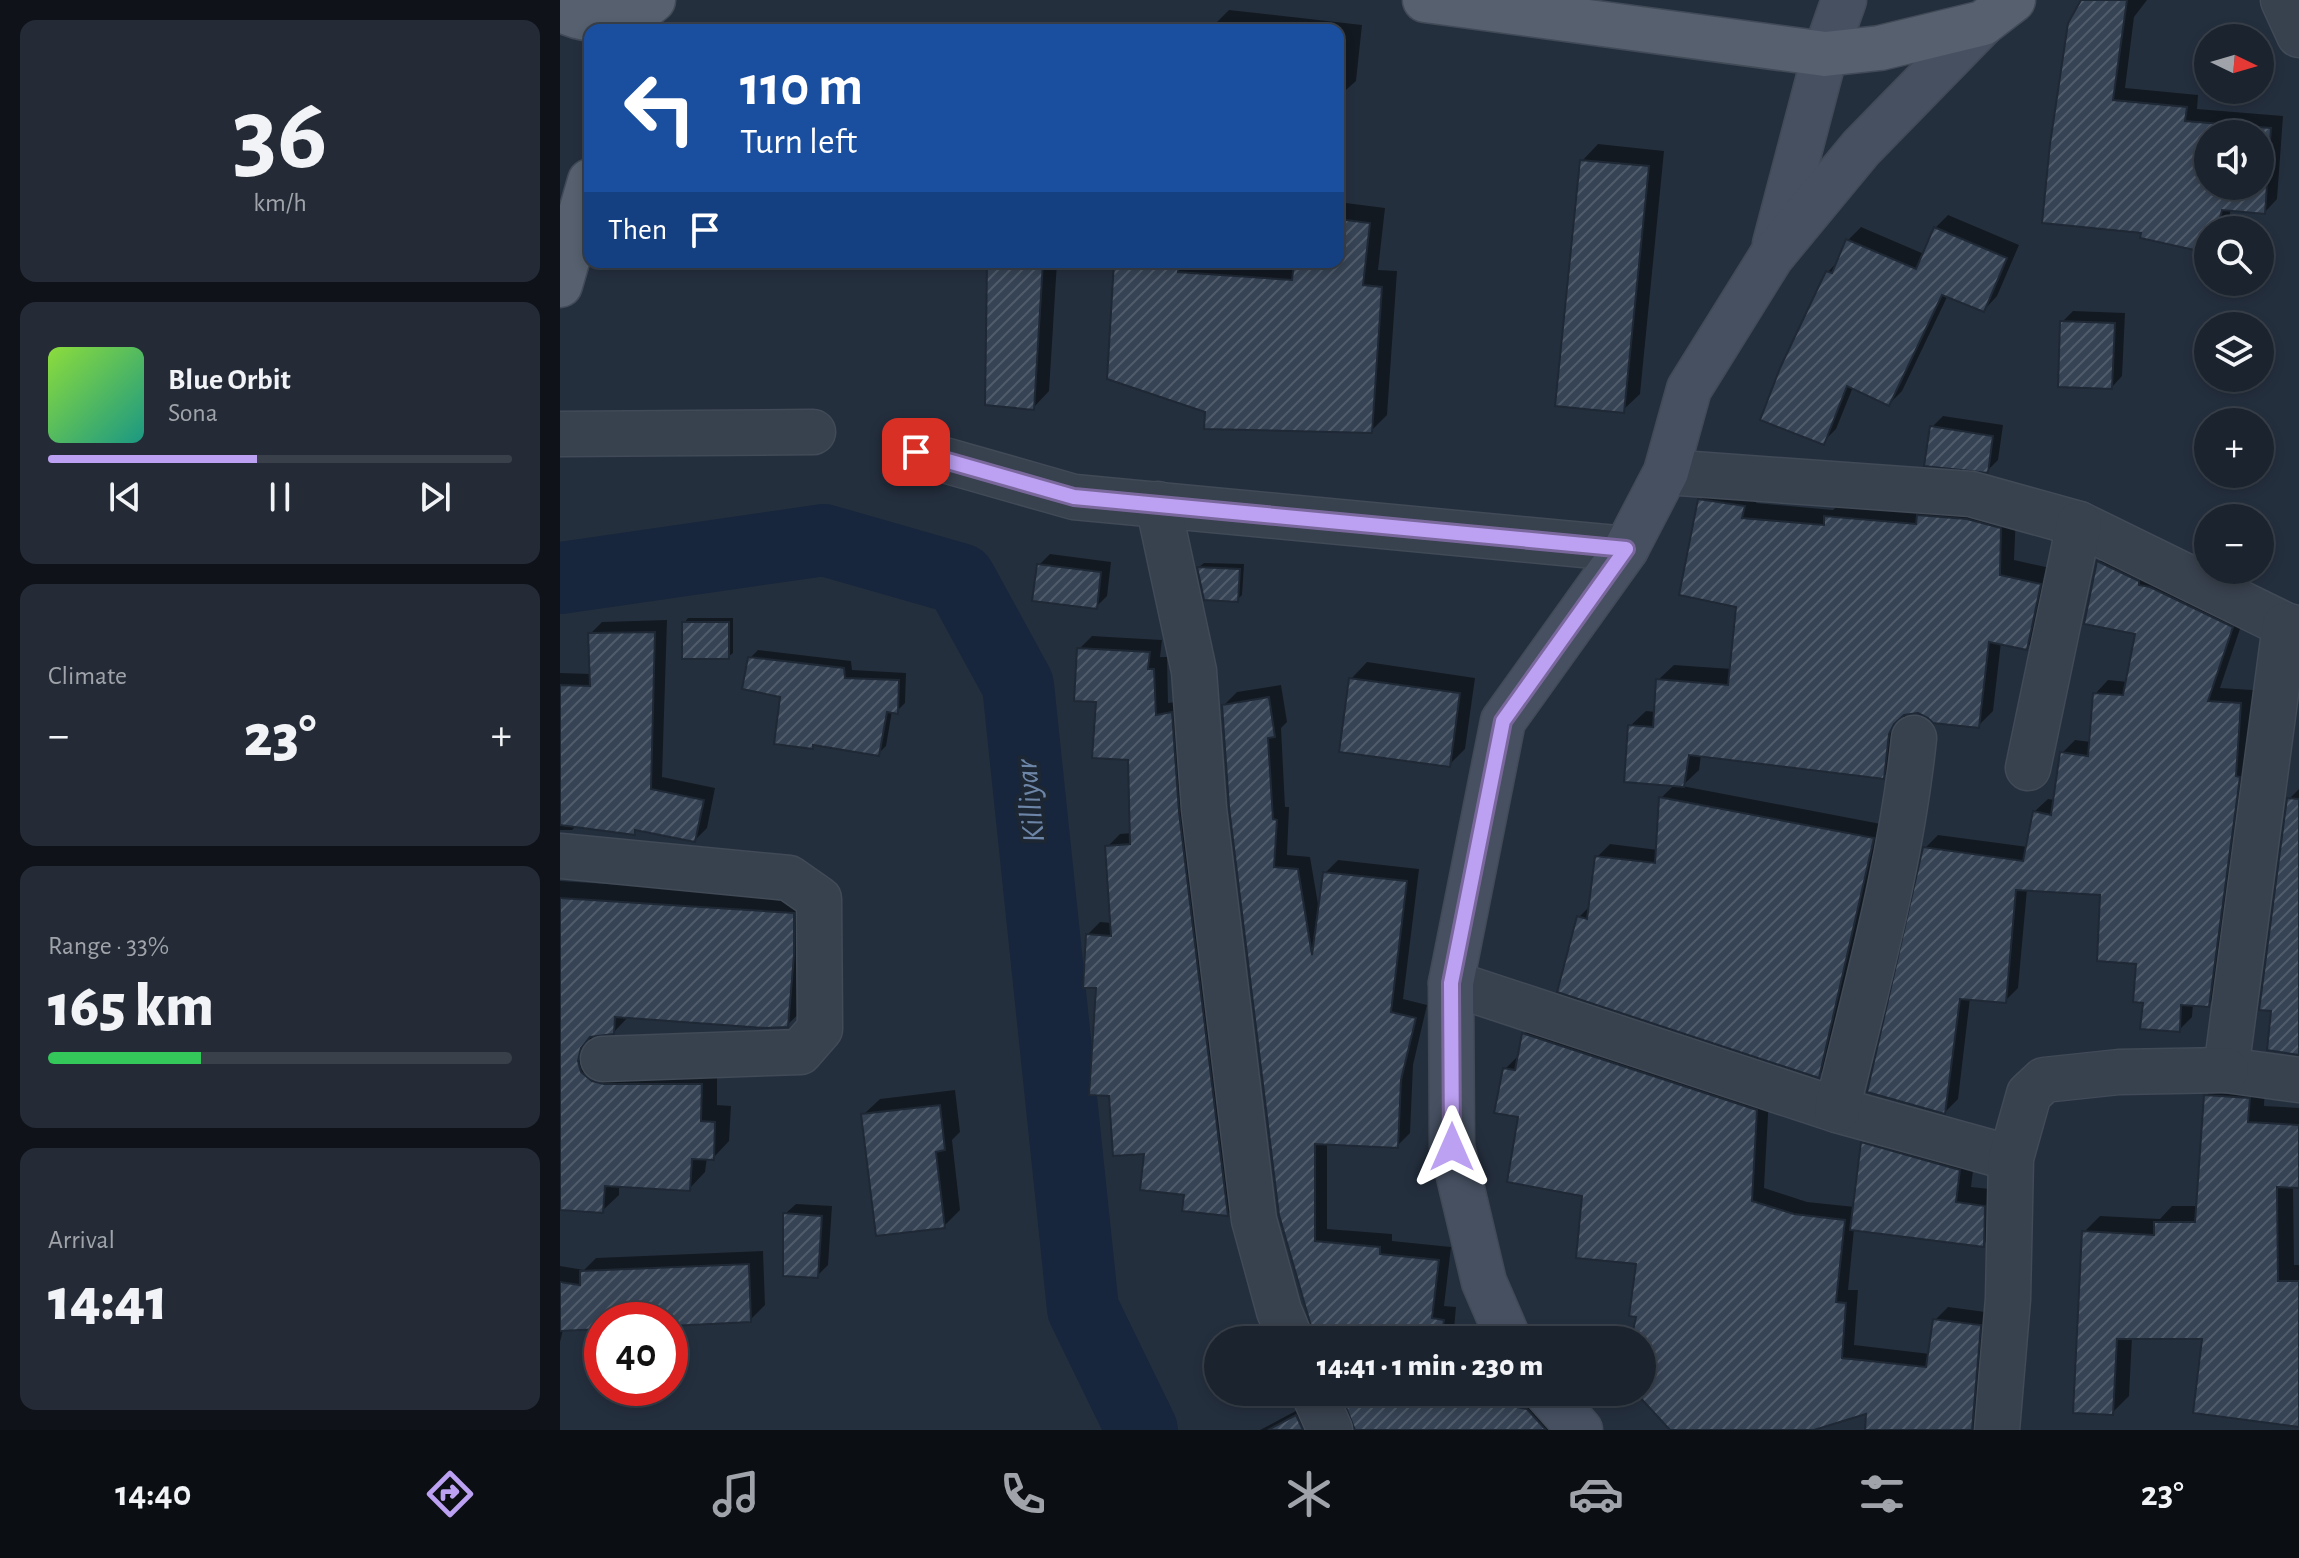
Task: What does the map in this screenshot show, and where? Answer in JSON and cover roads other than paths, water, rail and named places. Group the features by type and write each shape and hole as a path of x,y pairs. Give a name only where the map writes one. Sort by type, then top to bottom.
{"main road":[{"path":"1425,0 1825,54 1880,48 1998,11"},
{"path":"560,9 589,20 618,19 646,13"},
{"path":"560,285 584,202"}],"street":[{"path":"1771,257 1825,54 1844,0"},
{"path":"2283,0 2299,35"},
{"path":"1503,1326 1484,1282 1452,1147 1451,983 1503,721 1626,549 1666,472 1689,389 1771,257 1861,148 1998,11"},
{"path":"560,434 813,432"},
{"path":"916,452 1074,497 1626,549"},
{"path":"1666,472 1971,494 2079,524 2292,627 2226,1070"},
{"path":"1158,504 1194,671 1204,809 1254,1220 1285,1326"},
{"path":"2028,768 2079,524"},
{"path":"1837,1110 1898,851 1908,799 1914,738"},
{"path":"560,856 789,878 819,899 820,1029 800,1052 603,1059"},
{"path":"1451,983 1837,1110 2011,1158"},
{"path":"1997,1430 2008,1299 2011,1158 2029,1094 2044,1080 2119,1072 2226,1070 2299,1080"},
{"path":"1319,1406 1330,1430"},
{"path":"1559,1406 1580,1430"}],"waterway":[{"name":"Killiyar","path":"560,578 824,540 960,579 1018,685 1083,1309 1142,1430"}]}
